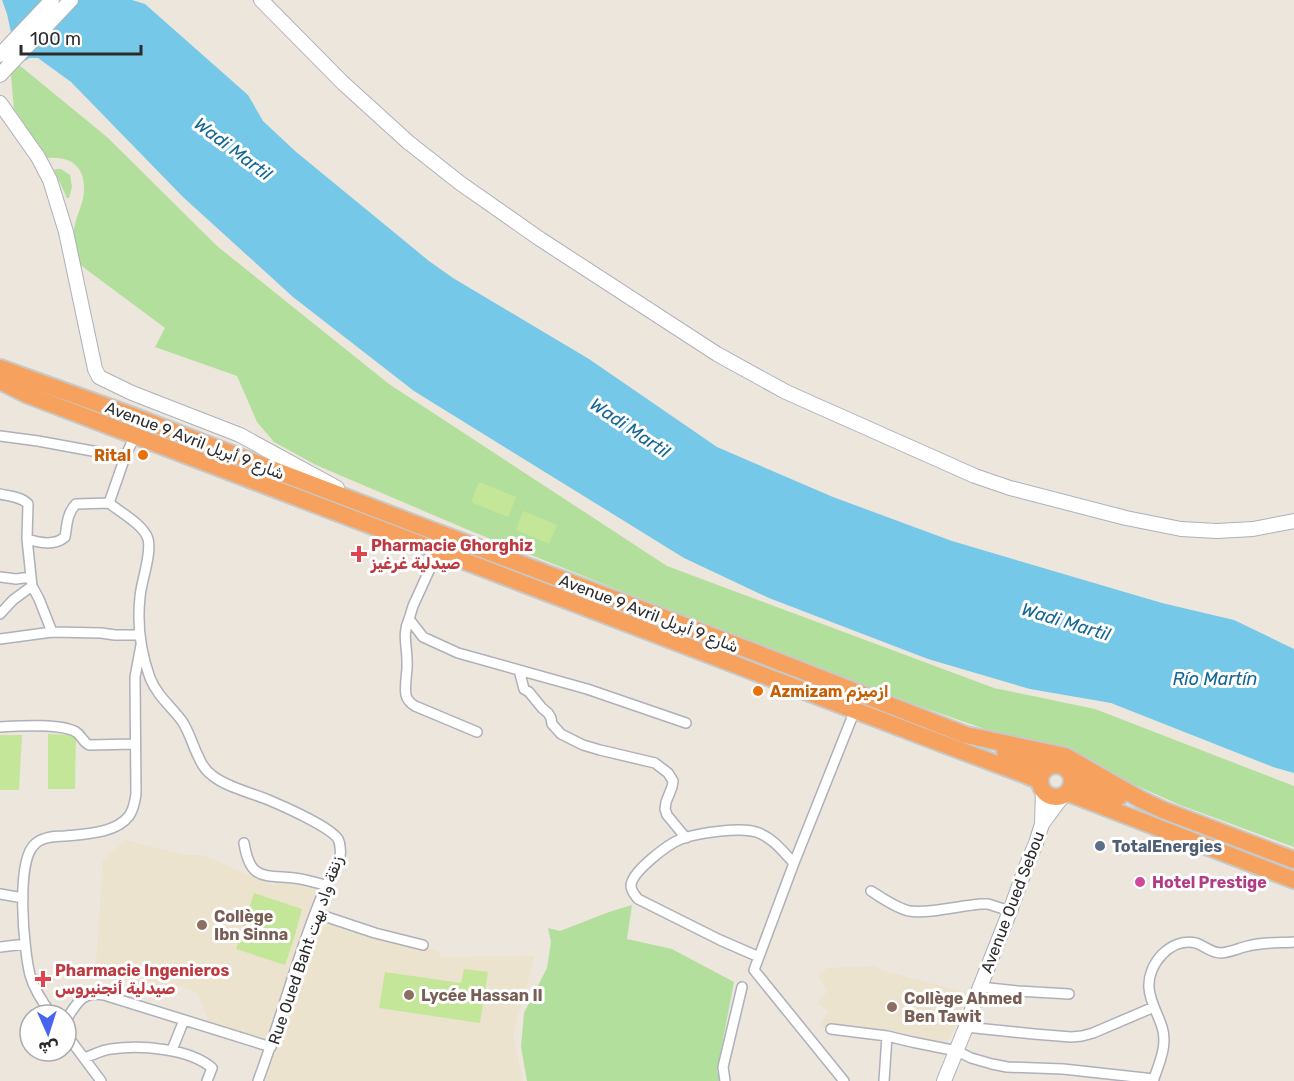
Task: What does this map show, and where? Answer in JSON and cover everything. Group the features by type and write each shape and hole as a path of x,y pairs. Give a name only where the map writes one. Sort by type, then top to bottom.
{"highway":[{"name":"Avenue 9 Avril شارع 9 أبريل","path":"0,366 749,650 966,735 1065,756 1163,810 1294,860"},
{"name":"Avenue 9 Avril شارع 9 أبريل","path":"0,381 28,395 135,436 945,745 1043,780"},
{"path":"0,389 28,395"},
{"path":"966,735 1004,751 1043,780 1049,796 1057,798 1065,795 1072,788 1072,775"},
{"path":"1043,780 1057,765 1062,766 1090,786 1135,803 1163,810"},
{"path":"1065,795 1294,880"}],"street":[{"path":"0,75 5,56 52,0"},
{"path":"5,56 71,0"},
{"path":"261,0 343,83 408,142 459,183 540,239 717,354 786,392 981,478 1108,514 1199,531 1253,529 1294,521"},
{"path":"0,103 51,180 66,232 95,369 99,377 132,393 240,435 320,478 353,500"},
{"path":"0,436 125,458"},
{"path":"27,540 54,543 61,540 65,537 71,509 76,504 109,503 135,436"},
{"path":"0,494 27,502 29,508 27,540 31,582 52,632"},
{"name":"Rue Oued Baht زنقة واد بهت","path":"109,503 139,525 148,538 149,549 140,598 140,639 150,678 166,704 182,721 204,768 214,777 230,785 271,801 327,829 339,840 341,856 338,865 326,885 315,913 258,1081"},
{"path":"438,550 404,632 407,660 406,696 414,706 477,732"},
{"path":"0,577 31,582"},
{"path":"0,614 31,582"},
{"path":"409,619 423,637 458,653 587,688 686,723"},
{"path":"0,639 52,632 101,633 140,639 135,677 136,794 134,807 121,823 105,830 44,839 30,850 24,867 25,944 30,976 44,1003"},
{"path":"519,670 524,689 548,713 552,724 561,734 583,745 655,763 668,773 673,781 665,809 667,815 686,838"},
{"path":"844,1081 754,970 855,710"},
{"path":"0,727 62,728 77,733 89,745 135,744"},
{"name":"Avenue Oued Sebou","path":"1042,824 1043,780"},
{"name":"Avenue Oued Sebou","path":"944,1081 1042,824 1065,795"},
{"path":"759,957 720,940 638,898 631,884 637,873 670,844 700,834 724,831 756,832 768,837 794,863"},
{"path":"244,843 250,866 261,874 326,885"},
{"path":"871,891 908,911 988,904 1010,911"},
{"path":"0,894 23,898"},
{"path":"315,913 375,933 423,945"},
{"path":"831,1029 887,1036 957,1051 971,1058 1007,1067 1063,1069 1154,1080 1164,1038 1149,988 1150,976 1156,962 1163,954 1184,943 1195,943 1216,953 1223,953 1259,944 1294,942"},
{"path":"0,947 25,944"},
{"path":"725,1081 723,1067 742,987"},
{"path":"980,987 1018,992 1069,994"},
{"path":"77,1003 89,994 96,993 271,1047"},
{"path":"966,1027 1043,1035 1082,1036 1154,1007"},
{"path":"172,1050 184,1020"},
{"path":"884,1081 887,1036"},
{"path":"84,1058 109,1049 172,1050 204,1062 212,1068 207,1081"},
{"path":"78,1050 101,1081"}],"shaded area":[{"name":"Collège Ibn Sinna","path":"126,840 185,855 203,855 273,885 289,880 317,887 267,1039 209,1022 197,992 168,983 164,993 123,978 124,971 96,963 103,860"},
{"name":"Lycée Hassan II","path":"321,917 387,941 437,950 441,957 535,956 513,1034 523,1081 265,1081"},
{"name":"Collège Ahmed Ben Tawit","path":"872,966 968,993 950,1038 938,1045 865,1033 846,1026 820,1027 828,1011 817,1003 827,992 818,976 827,968"}],"green space":[{"path":"18,64 107,137 217,246 389,384 667,566 994,688 1095,709 1294,786 1294,847 1180,805 1108,773 1078,754 1002,735 830,675 466,529 316,465 274,442 257,422 237,376 155,347 165,328 79,264 74,231 83,199 81,173 72,162 65,159 47,158 14,109 11,76"},
{"path":"61,169 70,175 72,187 69,198 54,170"},
{"path":"479,482 516,497 508,517 471,502"},
{"path":"523,511 557,525 549,544 516,530"},
{"path":"48,734 76,735 75,789 48,789"},
{"path":"0,735 22,735 19,790 0,790"},
{"path":"254,893 302,909 285,965 236,949"},
{"path":"632,905 627,939 672,949 734,982 717,1071 722,1081 527,1081 521,1047 524,1013 547,968 551,942 548,928 560,931"},
{"path":"464,969 488,972 480,1023 379,1008 385,972 461,983"}],"water":[{"name":"Río Martín","path":"2,0 132,0 145,4 248,95 263,121 295,151 429,261 453,278 589,359 717,447 833,497 952,541 1162,603 1234,620 1294,649 1294,773 1273,767 1111,703 1030,689 928,659 769,598 684,558 414,391 293,297 183,197 71,82 38,58 30,58 18,64"}],"place":[{"name":"Rital","path":"143,455"},
{"name":"Pharmacie Ghorghiz صيدلية غرغيز","path":"359,554"},
{"name":"Azmizam ازميزم","path":"758,691"},
{"name":"TotalEnergies","path":"1100,846"},
{"name":"Hotel Prestige","path":"1140,882"},
{"name":"Collège Ibn Sinna","path":"202,925"},
{"name":"Pharmacie Ingenieros صيدلية أنجنيروس","path":"43,979"},
{"name":"Lycée Hassan II","path":"409,995"},
{"name":"Collège Ahmed Ben Tawit","path":"892,1007"}],"water label":[{"name":"Wadi Martil","path":"233,149"},
{"name":"Wadi Martil","path":"630,428"},
{"name":"Wadi Martil","path":"1066,622"}]}
